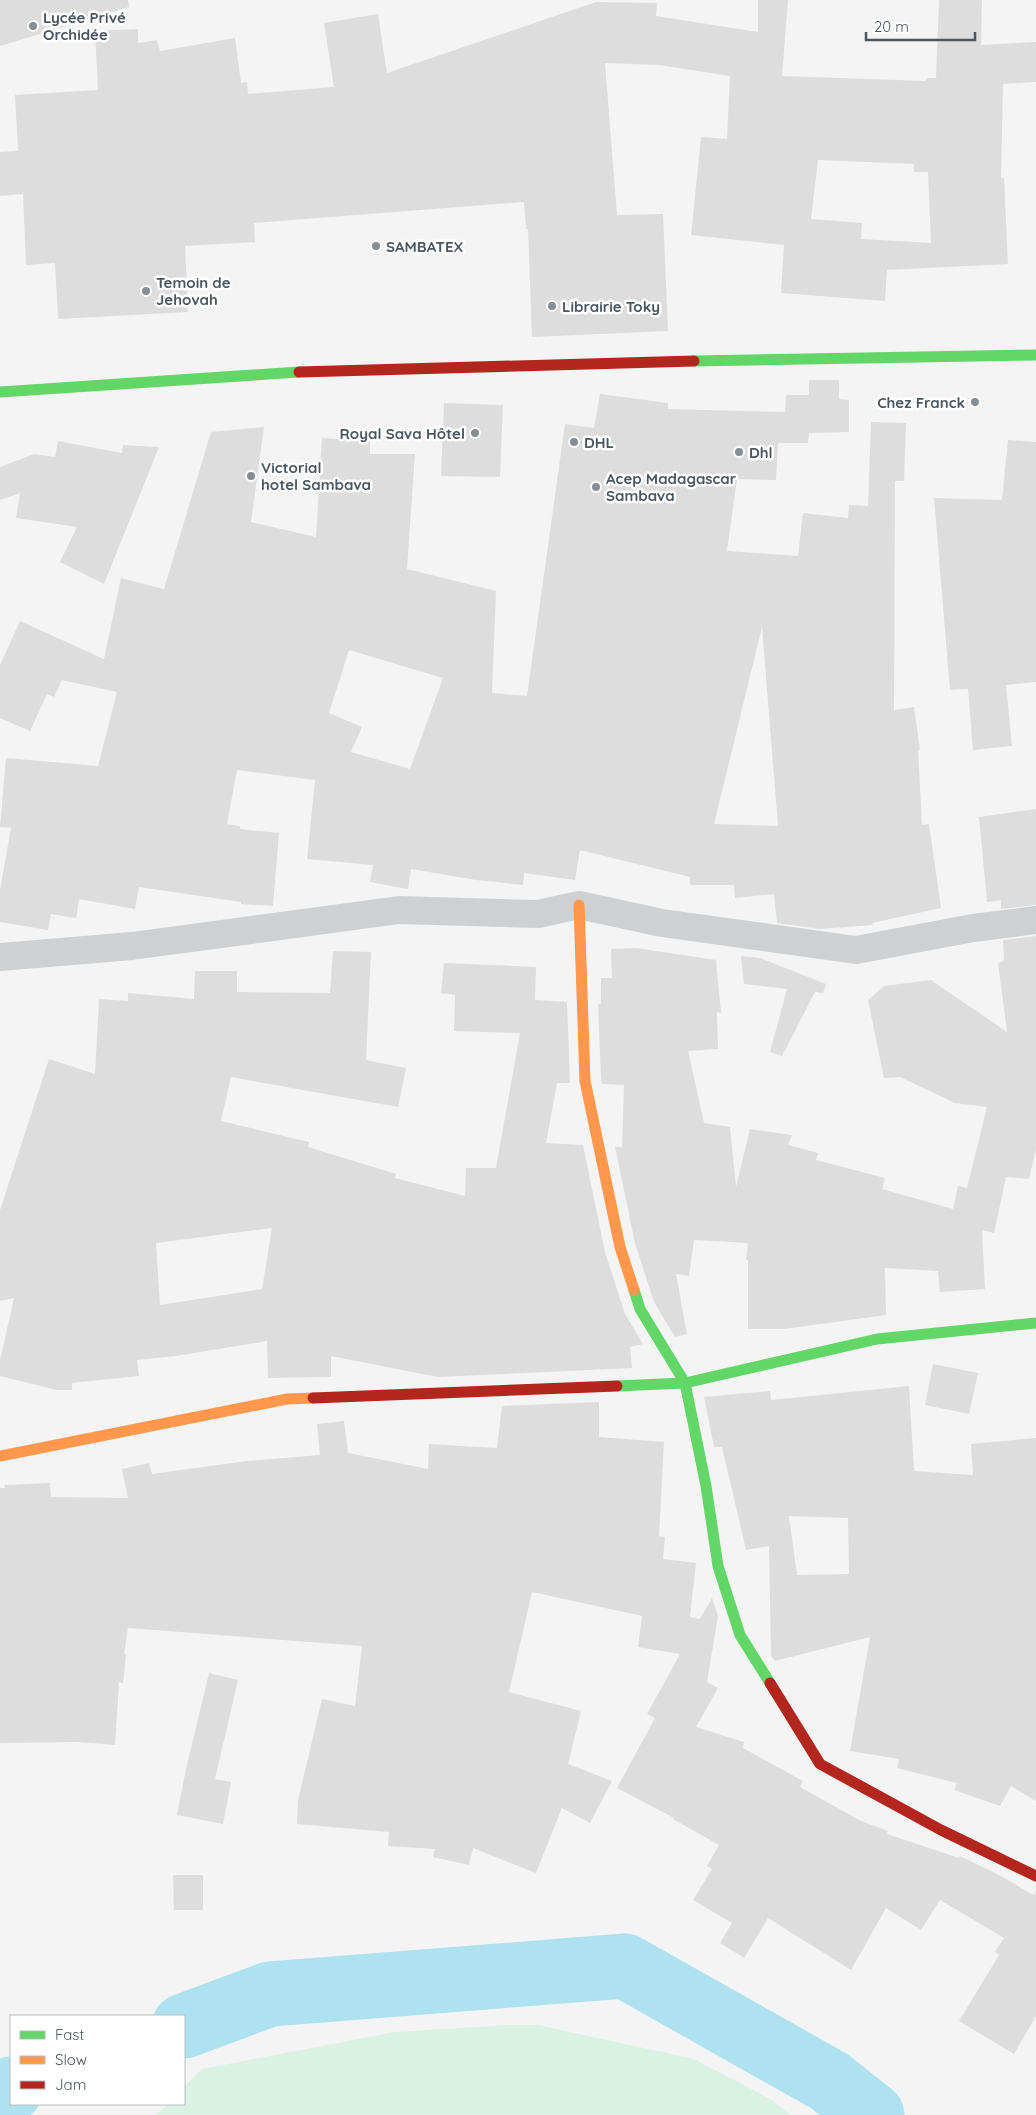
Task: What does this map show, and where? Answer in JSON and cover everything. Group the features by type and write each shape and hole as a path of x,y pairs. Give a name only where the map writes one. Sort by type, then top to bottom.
{"street":[{"path":"0,392 289,372 607,363 1036,356"},
{"path":"579,905 585,1081 620,1247 640,1310 684,1383 706,1486 718,1566 740,1635 820,1764 941,1830 1036,1876"},
{"path":"0,957 132,946 399,910 538,914 579,905 662,923 856,950 968,928 1036,920"},
{"path":"0,1456 288,1399 684,1383 877,1339 1036,1323"}],"green space":[{"path":"538,2025 694,2059 772,2100 790,2115 156,2115 167,2105 185,2105 185,2086 202,2069 395,2032"}],"building":[{"name":"Lycée Privé Orchidée","path":"0,0 128,0 129,7 0,46"},
{"path":"758,0 788,0 782,76 926,81 926,78 936,78 939,0 982,0 981,45 1036,42 1036,82 1003,84 1001,178 1004,178 1008,264 887,270 885,301 781,293 784,245 691,235 701,137 727,139 730,76 659,65 605,63 617,215 663,214 668,331 532,337 528,229 526,229 524,202 254,223 255,242 185,246 188,312 58,319 55,263 26,265 23,194 0,196 0,152 18,151 15,95 98,90 95,31 138,29 138,43 157,40 160,51 235,38 241,83 247,82 248,94 334,87 324,23 378,14 387,73 596,2 657,3 656,16 758,32","holes":["818,160 914,164 914,172 928,172 931,243 861,239 862,223 811,219"]},
{"path":"809,380 839,380 839,399 849,400 849,432 809,433 808,443 778,443 776,480 737,479 727,551 798,556 803,513 848,518 849,505 868,506 871,422 906,423 904,481 895,481 894,710 914,707 920,750 918,750 922,825 929,824 941,908 872,923 873,925 820,929 777,923 774,894 735,898 734,885 690,885 690,877 580,850 575,880 524,873 523,885 476,880 411,869 408,889 370,882 373,865 307,859 315,780 237,770 227,824 240,826 240,829 279,833 273,906 241,904 241,902 139,887 135,909 79,899 76,918 51,914 48,930 0,922 0,890 11,828 0,827 6,758 98,766 117,692 62,680 54,697 47,694 30,731 0,718 0,665 20,621 104,659 121,578 164,589 211,432 264,427 251,522 316,537 322,438 370,441 370,454 415,454 407,569 496,591 492,693 527,696 565,424 594,428 600,394 668,403 668,409 785,412 786,395 809,395","holes":["762,627 778,826 714,824","349,650 443,678 410,769 351,752 362,727 329,713"]},
{"path":"444,403 503,405 500,477 441,476"},
{"path":"1008,440 1036,442 1036,682 1006,685 1012,746 973,750 968,689 950,690 934,498 1002,500"},
{"path":"58,441 122,453 123,445 159,447 104,584 60,562 77,527 16,518 20,493 0,500 0,467 34,454 55,457"},
{"path":"1036,809 1036,905 1001,909 1001,900 987,902 979,817"},
{"path":"1036,936 1036,1149 1029,1179 1006,1177 994,1233 982,1230 985,1289 940,1292 938,1271 885,1268 886,1315 784,1329 748,1329 748,1260 746,1260 748,1243 694,1240 689,1276 676,1274 687,1334 675,1337 654,1302 635,1243 615,1147 622,1147 624,1085 602,1084 601,1079 598,1004 601,1004 601,978 612,978 611,949 636,948 716,960 721,1013 717,1012 718,1049 688,1051 704,1123 730,1127 736,1187 750,1129 792,1135 788,1145 818,1153 816,1160 885,1178 882,1189 953,1209 958,1186 967,1188 987,1107 955,1103 900,1077 884,1078 868,1000 884,986 931,980 1007,1032 998,963 1004,961 1003,940"},
{"path":"333,951 371,952 366,1060 406,1068 398,1107 231,1077 221,1121 309,1142 308,1147 396,1174 395,1178 465,1196 466,1168 496,1168 520,1033 454,1031 455,995 441,993 444,963 536,967 535,1000 567,1002 570,1083 557,1083 546,1143 583,1145 605,1252 625,1314 643,1344 630,1347 632,1368 438,1377 331,1356 331,1377 268,1378 267,1341 176,1356 137,1360 139,1376 72,1383 72,1390 57,1390 0,1376 0,1360 14,1298 0,1301 0,1210 49,1059 95,1074 99,999 128,1001 128,993 194,999 195,971 237,971 237,992 330,993","holes":["272,1228 262,1289 160,1305 156,1243"]},
{"path":"741,956 760,958 826,984 823,993 815,992 782,1056 770,1052 787,989 744,984"},
{"path":"933,1364 978,1373 969,1414 925,1405"},
{"path":"909,1386 914,1471 973,1475 971,1444 1036,1438 1036,1801 1011,1786 1000,1806 954,1790 957,1783 897,1768 899,1759 850,1751 870,1637 775,1661 771,1656 769,1546 746,1550 722,1447 714,1447 704,1397 770,1391 771,1400","holes":["789,1516 848,1518 849,1574 797,1575"]},
{"path":"599,1402 599,1437 664,1442 659,1536 665,1537 663,1559 696,1563 690,1617 700,1619 712,1598 718,1616 707,1682 718,1688 696,1727 744,1742 743,1748 803,1781 800,1787 861,1821 888,1831 887,1834 959,1858 960,1856 1001,1876 1033,1895 1036,1891 1036,2016 1014,2054 959,2021 999,1955 995,1952 1004,1938 940,1900 921,1930 886,1908 851,1970 768,1918 744,1958 720,1943 732,1923 693,1900 712,1869 707,1866 719,1845 674,1818 617,1788 655,1718 647,1714 680,1654 638,1647 642,1616 532,1592 509,1692 581,1711 568,1764 612,1781 590,1823 562,1808 536,1873 473,1848 469,1865 433,1857 435,1849 388,1846 389,1832 297,1824 298,1800 322,1699 355,1706 362,1646 128,1628 124,1654 126,1655 123,1683 119,1682 115,1745 78,1742 0,1743 0,1488 5,1488 5,1485 50,1483 51,1497 128,1498 122,1469 149,1463 152,1474 247,1461 320,1455 317,1424 344,1421 348,1453 428,1469 429,1444 497,1448 502,1406"},
{"path":"209,1673 238,1680 215,1779 231,1782 223,1824 177,1815"},
{"path":"173,1875 203,1875 203,1910 174,1910"}],"waterway":[{"path":"185,2026 270,1994 625,1966 829,2081 872,2115"},
{"path":"0,2094 10,2089"}],"traffic: fast":[{"path":"694,361 1036,355"},
{"path":"0,392 299,372"},
{"path":"634,1290 640,1309 685,1383 706,1486 718,1566 740,1635 770,1683"},
{"path":"617,1386 685,1383 877,1339 1036,1323"}],"traffic: slow":[{"path":"579,905 585,1081 620,1247 634,1290"},
{"path":"0,1456 287,1399 313,1398"}],"traffic: jam":[{"path":"299,372 694,361"},
{"path":"313,1398 617,1386"},
{"path":"770,1683 820,1764 941,1830 1036,1876"}],"place":[{"name":"Lycée Privé Orchidée","path":"33,26"},
{"name":"SAMBATEX","path":"376,246"},
{"name":"Temoin de Jehovah","path":"146,291"},
{"name":"Librairie Toky","path":"552,306"},
{"name":"Chez Franck","path":"975,402"},
{"name":"Royal Sava Hôtel","path":"475,433"},
{"name":"DHL","path":"574,442"},
{"name":"Dhl","path":"739,452"},
{"name":"Victorial hotel Sambava","path":"251,476"},
{"name":"Acep Madagascar Sambava","path":"596,487"}]}
